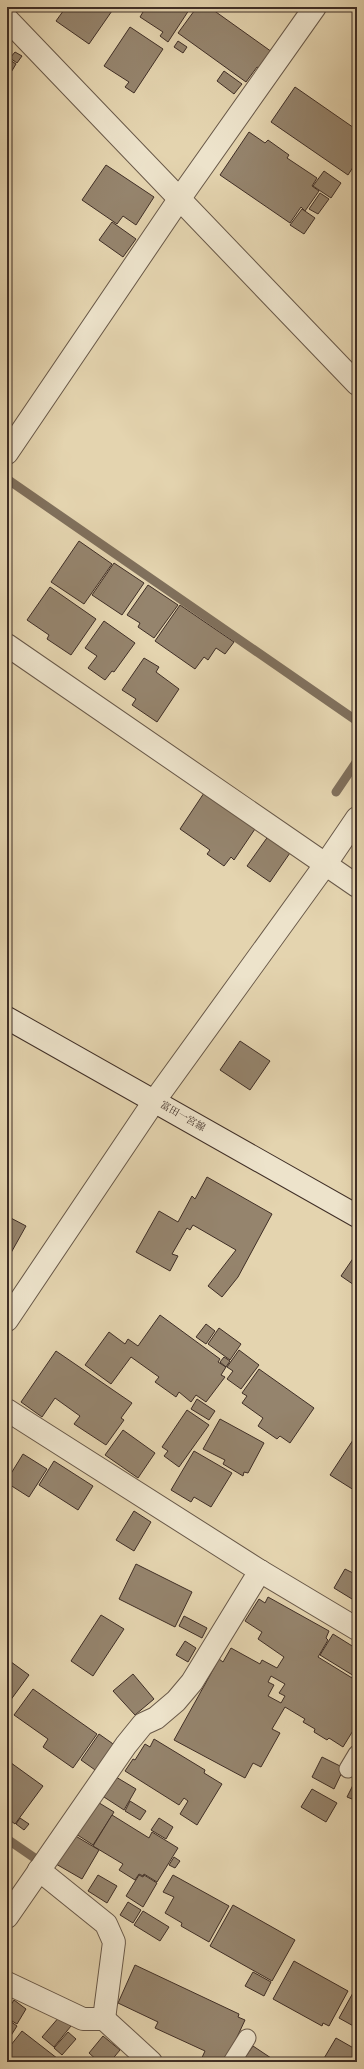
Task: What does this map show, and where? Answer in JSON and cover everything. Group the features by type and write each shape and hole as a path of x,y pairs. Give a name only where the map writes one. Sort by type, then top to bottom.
{"street":[{"path":"7,453 180,198 314,7"},
{"path":"7,19 357,384"},
{"path":"7,645 357,886"},
{"path":"7,1320 155,1100 325,865 357,818"},
{"name":"富田一宮線","path":"7,1018 155,1100 357,1216"},
{"path":"7,1410 260,1571 357,1629"},
{"path":"7,1917 126,1745 143,1724 156,1718 176,1702 192,1682 260,1571"},
{"path":"39,1870 106,1924 114,1942 104,2018"},
{"path":"7,1983 83,2019 104,2018 151,2062"}],"lane":[{"path":"7,19 15,7"},
{"path":"348,1769 357,1754"},
{"path":"232,2062 247,2038"}],"building":[{"path":"66,7 114,8 89,44 56,21"},
{"path":"146,7 191,7 168,42 160,36 163,32 140,17"},
{"path":"197,7 209,7 272,52 260,69 257,67 246,82 178,33"},
{"path":"130,27 163,49 134,93 125,87 129,82 104,66"},
{"path":"178,41 187,47 183,53 174,47"},
{"path":"15,52 22,56 17,63 10,58"},
{"path":"7,58 16,64 7,79"},
{"path":"224,71 242,84 234,94 217,81"},
{"path":"295,87 357,130 357,161 348,175 271,122"},
{"path":"249,132 265,143 268,140 289,155 287,158 317,178 312,186 319,191 305,211 301,207 290,223 220,175"},
{"path":"106,165 154,197 136,225 123,216 117,224 82,200"},
{"path":"324,171 341,183 331,198 313,186"},
{"path":"320,193 329,199 318,214 309,209"},
{"path":"302,209 315,218 304,234 290,225"},
{"path":"112,222 136,239 123,257 99,240"},
{"path":"79,541 112,564 84,604 51,582"},
{"path":"114,563 144,583 122,615 92,595"},
{"path":"148,585 178,605 154,638 138,627 140,623 127,615"},
{"path":"50,587 96,619 71,655 47,639 49,635 27,620"},
{"path":"180,605 234,642 225,654 216,648 208,660 204,657 195,669 155,641"},
{"path":"104,621 135,643 114,672 112,671 105,680 88,668 97,656 85,648"},
{"path":"144,658 159,667 156,672 179,689 157,722 132,705 136,699 122,690"},
{"path":"206,790 257,826 234,860 231,857 224,866 207,854 210,850 180,829"},
{"path":"269,835 292,850 270,882 247,866"},
{"path":"240,1041 270,1061 250,1090 220,1070"},
{"path":"207,1177 272,1214 238,1277 222,1297 208,1286 236,1250 193,1225 190,1230 187,1228 172,1254 178,1256 170,1271 136,1252 159,1211 178,1222 192,1196 195,1199"},
{"path":"7,1216 26,1226 7,1260"},
{"path":"354,1257 357,1260 357,1287 341,1276"},
{"path":"160,1315 220,1359 218,1362 226,1367 221,1375 225,1377 206,1402 196,1395 191,1402 179,1392 176,1397 155,1382 159,1377 131,1357 111,1384 85,1365 109,1332 125,1344 128,1339 138,1346"},
{"path":"206,1324 215,1331 206,1344 196,1337"},
{"path":"219,1328 241,1344 230,1360 208,1344"},
{"path":"239,1350 259,1365 241,1389 227,1379 233,1371 227,1367"},
{"path":"56,1351 132,1403 121,1418 124,1420 106,1445 74,1424 80,1416 55,1398 42,1417 21,1402"},
{"path":"224,1357 230,1361 226,1367 220,1362"},
{"path":"259,1369 314,1408 290,1443 280,1436 277,1439 258,1426 263,1418 242,1403 247,1396 242,1393"},
{"path":"197,1399 215,1411 209,1420 191,1409"},
{"path":"187,1410 209,1425 179,1467 164,1456 168,1451 162,1447"},
{"path":"220,1419 264,1443 248,1473 244,1472 243,1476 223,1464 225,1460 203,1449"},
{"path":"123,1430 155,1453 138,1478 105,1455"},
{"path":"355,1437 357,1439 357,1492 330,1475"},
{"path":"194,1451 232,1473 211,1507 194,1497 191,1502 171,1490"},
{"path":"23,1454 47,1469 29,1497 7,1483 7,1480"},
{"path":"54,1461 93,1486 78,1510 39,1485"},
{"path":"134,1511 151,1522 134,1551 116,1540"},
{"path":"136,1564 192,1592 175,1627 119,1599"},
{"path":"345,1569 357,1575 357,1590 352,1599 334,1588"},
{"path":"268,1597 329,1631 326,1638 328,1640 318,1657 357,1681 357,1731 354,1729 343,1747 329,1738 327,1740 314,1732 315,1729 303,1722 305,1719 285,1707 272,1729 280,1733 261,1767 253,1763 245,1778 174,1740 219,1659 223,1662 231,1648 260,1664 262,1660 277,1668 284,1657 258,1639 262,1632 245,1621 259,1599 265,1603","holes":["271,1676 285,1684 279,1693 285,1696 281,1703 268,1696 274,1685 268,1682"]},
{"path":"101,1615 124,1629 93,1676 71,1661"},
{"path":"184,1616 207,1628 202,1638 179,1626"},
{"path":"333,1634 357,1649 357,1671 354,1676 320,1655"},
{"path":"185,1641 196,1648 188,1662 176,1655"},
{"path":"7,1659 29,1675 7,1705"},
{"path":"133,1674 154,1699 135,1715 113,1691"},
{"path":"33,1689 97,1734 73,1768 43,1747 48,1739 14,1715"},
{"path":"99,1734 116,1746 98,1772 81,1760"},
{"path":"154,1739 205,1770 204,1773 222,1784 197,1825 180,1814 188,1801 184,1798 179,1805 125,1771 133,1759 135,1760 145,1744 150,1747"},
{"path":"322,1757 344,1768 334,1789 312,1777"},
{"path":"7,1760 43,1786 15,1824 7,1818"},
{"path":"116,1777 136,1789 124,1810 104,1797"},
{"path":"357,1777 357,1801 347,1797"},
{"path":"312,1789 337,1803 326,1822 301,1807"},
{"path":"96,1801 114,1812 93,1845 76,1834"},
{"path":"130,1801 146,1811 140,1820 125,1811"},
{"path":"112,1815 149,1838 152,1832 178,1848 157,1882 144,1874 143,1876 139,1874 135,1880 119,1870 123,1864 93,1846"},
{"path":"20,1818 29,1824 24,1830 16,1824"},
{"path":"159,1818 173,1827 166,1839 151,1830"},
{"path":"74,1835 99,1850 82,1879 56,1864"},
{"path":"174,1857 180,1861 175,1868 169,1865"},
{"path":"98,1875 117,1886 107,1903 88,1891"},
{"path":"139,1875 143,1877 144,1875 157,1883 143,1907 126,1896"},
{"path":"173,1875 229,1906 209,1942 181,1926 182,1923 165,1913 174,1897 163,1892"},
{"path":"128,1902 141,1910 133,1923 120,1915"},
{"path":"233,1905 295,1940 272,1981 210,1946"},
{"path":"143,1911 169,1927 160,1941 134,1925"},
{"path":"294,1961 348,1991 329,2026 323,2023 322,2026 273,1999"},
{"path":"135,1965 239,2014 238,2017 245,2020 226,2061 200,2062 205,2051 155,2028 158,2022 118,2003"},
{"path":"253,1972 271,1982 264,1996 245,1986"},
{"path":"354,1991 357,1993 357,2028 339,2018"},
{"path":"14,2000 26,2009 17,2024 7,2018 7,2011"},
{"path":"60,2016 71,2026 54,2047 42,2037"},
{"path":"7,2019 17,2026 7,2042"},
{"path":"22,2031 62,2062 7,2062 7,2050"},
{"path":"68,2032 76,2039 62,2055 54,2048"},
{"path":"103,2036 120,2050 110,2062 99,2062 89,2053"},
{"path":"336,2038 357,2050 356,2062 323,2060"},
{"path":"253,2046 277,2062 242,2062"}],"waterway":[{"path":"7,479 357,721"},
{"path":"336,792 357,761"},
{"path":"7,1839 39,1861"}]}
